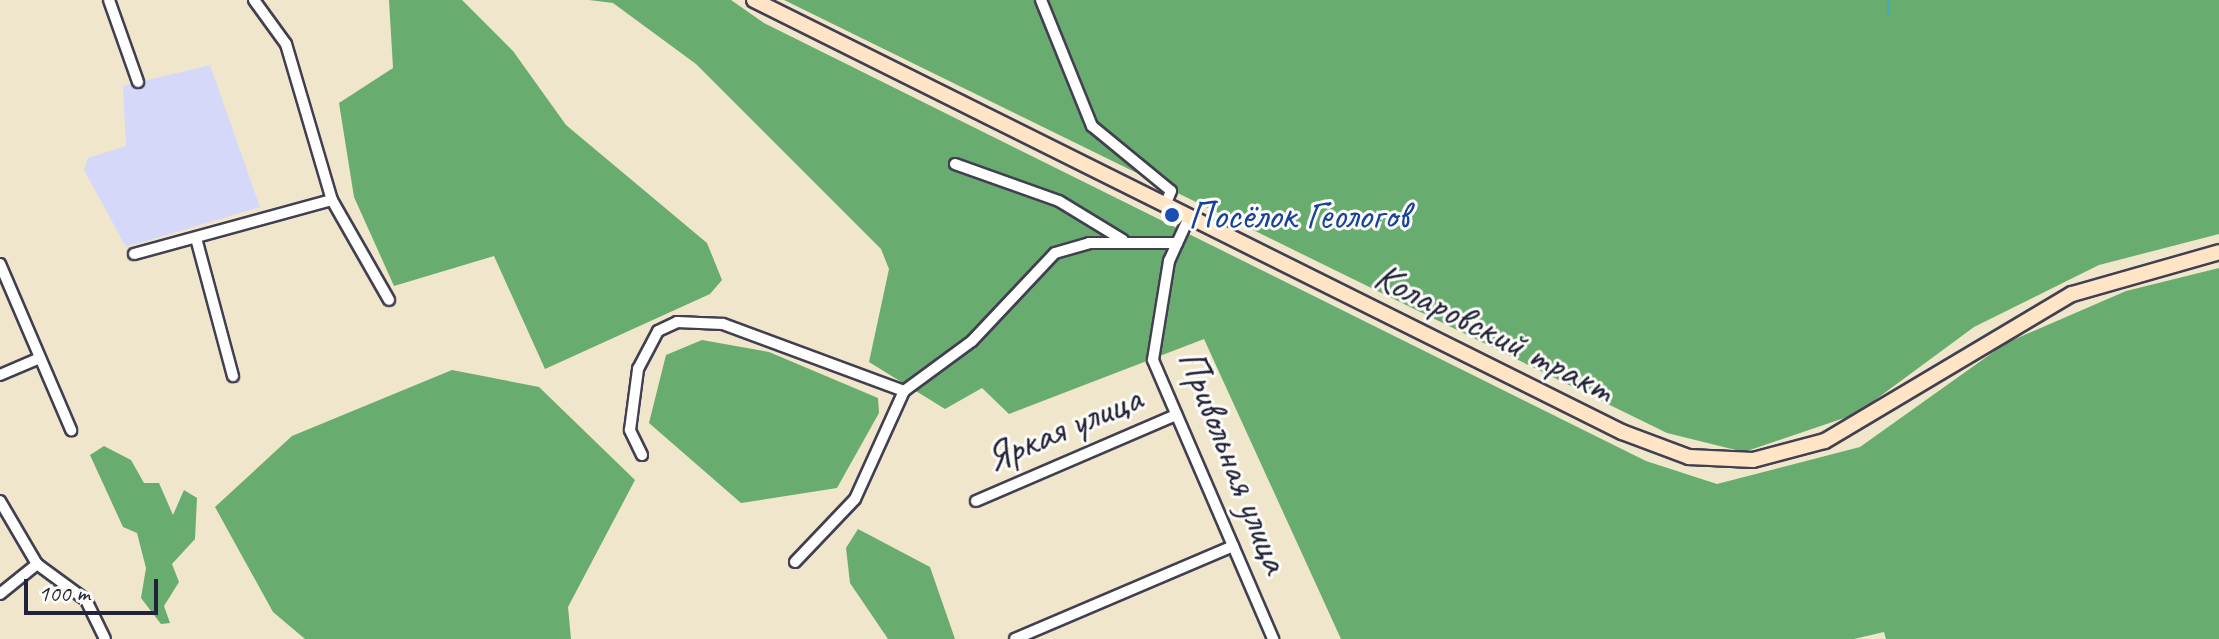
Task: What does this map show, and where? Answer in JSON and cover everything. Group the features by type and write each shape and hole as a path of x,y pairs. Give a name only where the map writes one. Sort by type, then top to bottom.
{"street":[{"path":"109,0 138,82"},
{"path":"254,0 286,44 332,200 389,300"},
{"name":"Коларовский тракт","path":"754,0 1622,432 1719,460 1785,456 1825,441 2072,294 2219,252"},
{"path":"1041,0 1092,126 1171,191 1166,203"},
{"path":"955,164 1059,201 1124,241"},
{"path":"134,254 332,200"},
{"name":"Привольная улица","path":"1190,215 1177,243 1151,340 1176,415 1273,639"},
{"path":"196,238 233,376"},
{"path":"795,562 855,499 904,391 972,341 1055,253 1124,241 1177,243"},
{"path":"0,264 71,430"},
{"path":"642,455 630,430 638,369 658,331 677,322 723,324 904,391"},
{"path":"0,375 40,358"},
{"name":"Яркая улица","path":"976,501 1176,415"},
{"path":"0,501 37,564 86,600 105,639"},
{"path":"1015,639 1233,546"},
{"path":"0,594 37,564"}],"shaded area":[{"path":"210,65 260,207 126,247 84,170 88,158 126,146 123,86"}],"green space":[{"path":"389,0 462,0 513,51 566,125 707,243 722,280 710,294 545,369 494,256 394,286 354,197 339,103 393,68"},
{"path":"589,0 731,0 764,23 1646,461 1717,484 1860,447 2006,343 2126,291 2219,268 2219,639 1886,639 1884,632 1854,639 1341,639 1204,339 1009,414 982,388 945,409 869,362 889,269 881,249 696,64 613,3"},
{"path":"784,0 2219,0 2219,234 2099,265 1974,327 1856,414 1744,452 1667,433"},
{"path":"702,340 769,352 878,398 879,413 837,488 741,503 649,423 666,355"},
{"path":"452,370 539,387 635,480 568,607 571,639 305,639 273,612 215,507 292,436"},
{"path":"104,446 131,460 144,483 159,483 173,515 184,490 197,498 195,539 172,564 179,582 164,606 170,623 161,624 141,598 146,568 137,533 123,527 90,455"},
{"path":"858,529 930,567 955,639 888,639 850,583 846,548"}],"waterway":[{"path":"1888,0 1888,14"}],"place":[{"name":"Посёлок Геологов","path":"1172,215"}]}
